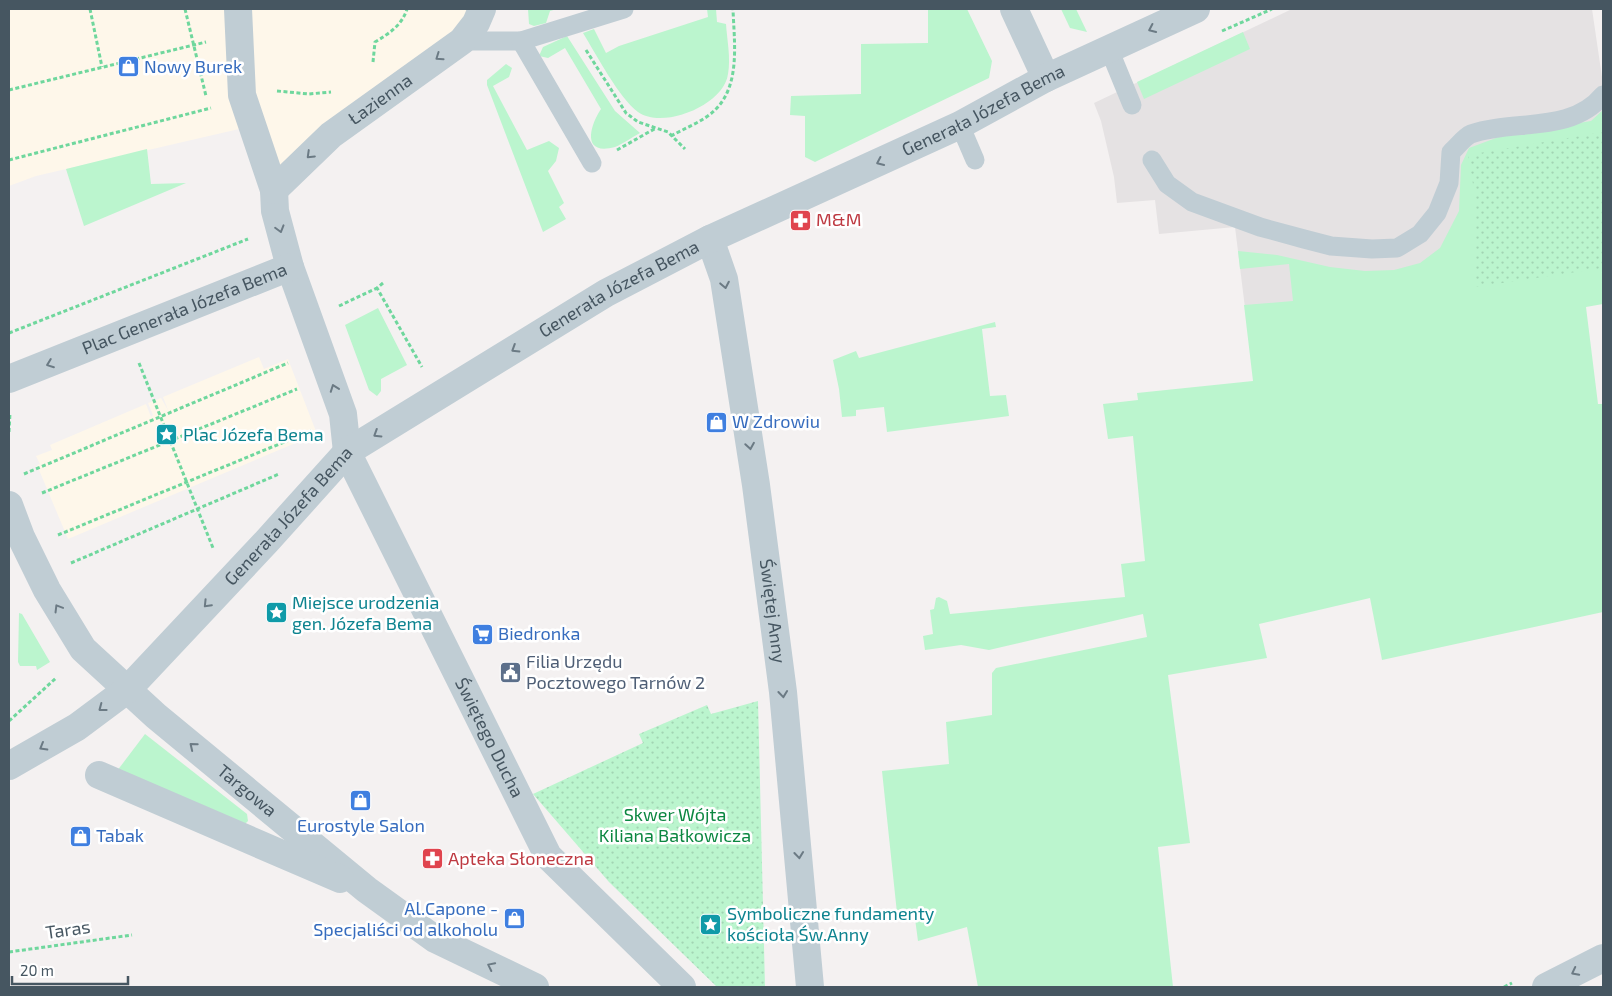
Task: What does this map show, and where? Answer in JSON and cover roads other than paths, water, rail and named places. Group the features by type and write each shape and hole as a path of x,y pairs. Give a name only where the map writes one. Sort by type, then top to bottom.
{"street":[{"path":"238,9 242,95 274,190 275,211 290,267"},
{"name":"Łazienna","path":"274,190 331,135 462,41 476,24 482,9"},
{"path":"1014,9 1046,78"},
{"name":"Generała Józefa Bema","path":"9,766 78,727 128,689 267,541 347,452 606,293 710,239 960,125 1046,78 1196,9"},
{"name":"Świętej Anny","path":"710,239 724,279 756,485 783,692 810,987"},
{"name":"Plac Generała Józefa Bema","path":"9,379 290,267 343,414 347,452"},
{"name":"Świętego Ducha","path":"347,452 548,856 682,987"},
{"path":"9,504 21,538 47,590 83,649 128,689"},
{"name":"Targowa","path":"128,689 156,716 367,890 435,939 535,987"},
{"name":"Targowa","path":"99,775 367,890"},
{"path":"1546,987 1603,958"}],"lane":[{"path":"462,41 521,41 624,9"},
{"path":"521,41 592,163"},
{"path":"1109,49 1132,105"},
{"path":"1152,160 1167,184 1192,202 1260,227 1331,246 1397,248 1420,234 1437,213 1449,183 1451,152 1469,135 1562,120 1585,110 1603,95"},
{"path":"960,125 975,160"}],"place":[{"name":"Nowy Burek","path":"128,67"},
{"name":"M&M","path":"800,220"},
{"name":"W Zdrowiu","path":"716,422"},
{"name":"Plac Józefa Bema","path":"167,435"},
{"name":"Miejsce urodzenia gen. Józefa Bema","path":"276,613"},
{"name":"Biedronka","path":"482,634"},
{"name":"Filia Urzędu Pocztowego Tarnów 2","path":"510,672"},
{"name":"Eurostyle Salon","path":"361,801"},
{"name":"Tabak","path":"80,836"},
{"name":"Apteka Słoneczna","path":"432,859"},
{"name":"Al.Capone - Specjaliści od alkoholu","path":"514,919"},
{"name":"Symboliczne fundamenty kościoła Św.Anny","path":"711,924"}],"park label":[{"name":"Skwer Wójta Kiliana Bałkowicza","path":"675,825"}]}
